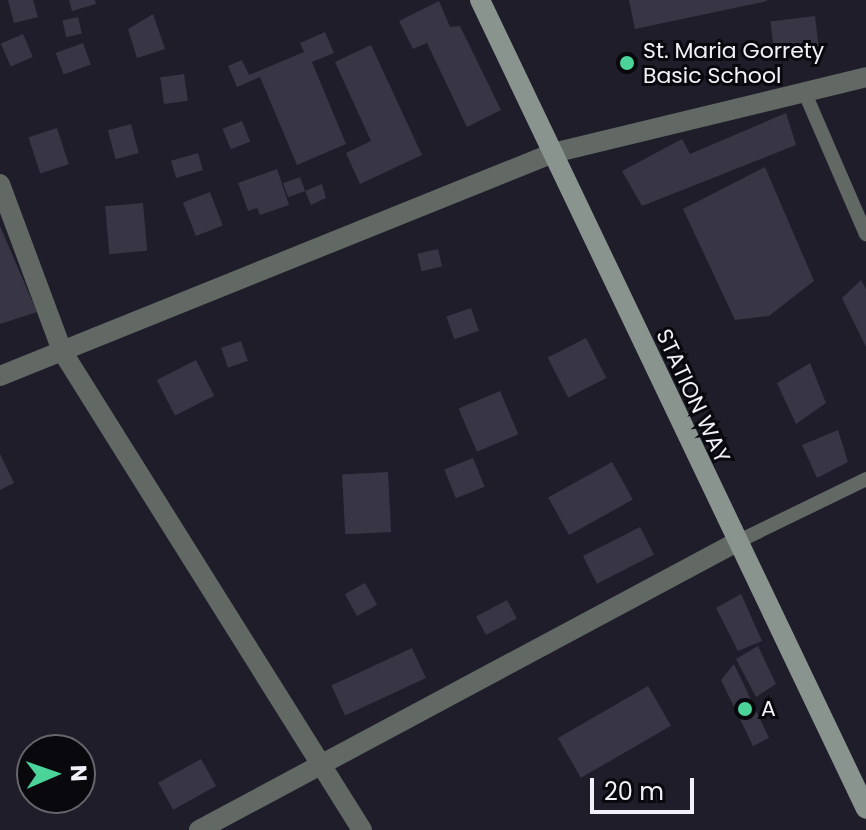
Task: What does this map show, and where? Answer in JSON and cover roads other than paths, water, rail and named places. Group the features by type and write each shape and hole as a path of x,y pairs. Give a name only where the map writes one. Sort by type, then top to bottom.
{"main road":[{"name":"STATION WAY","path":"480,0 735,543 866,809"}],"street":[{"path":"0,376 553,153 866,77"},
{"path":"0,184 62,351 318,765 362,830"},
{"path":"199,830 735,543"}],"lane":[{"path":"804,91 866,234"},
{"path":"735,543 866,479"}],"place":[{"name":"St. Maria Gorrety Basic School","path":"627,63"},
{"name":"A","path":"745,709"}]}
